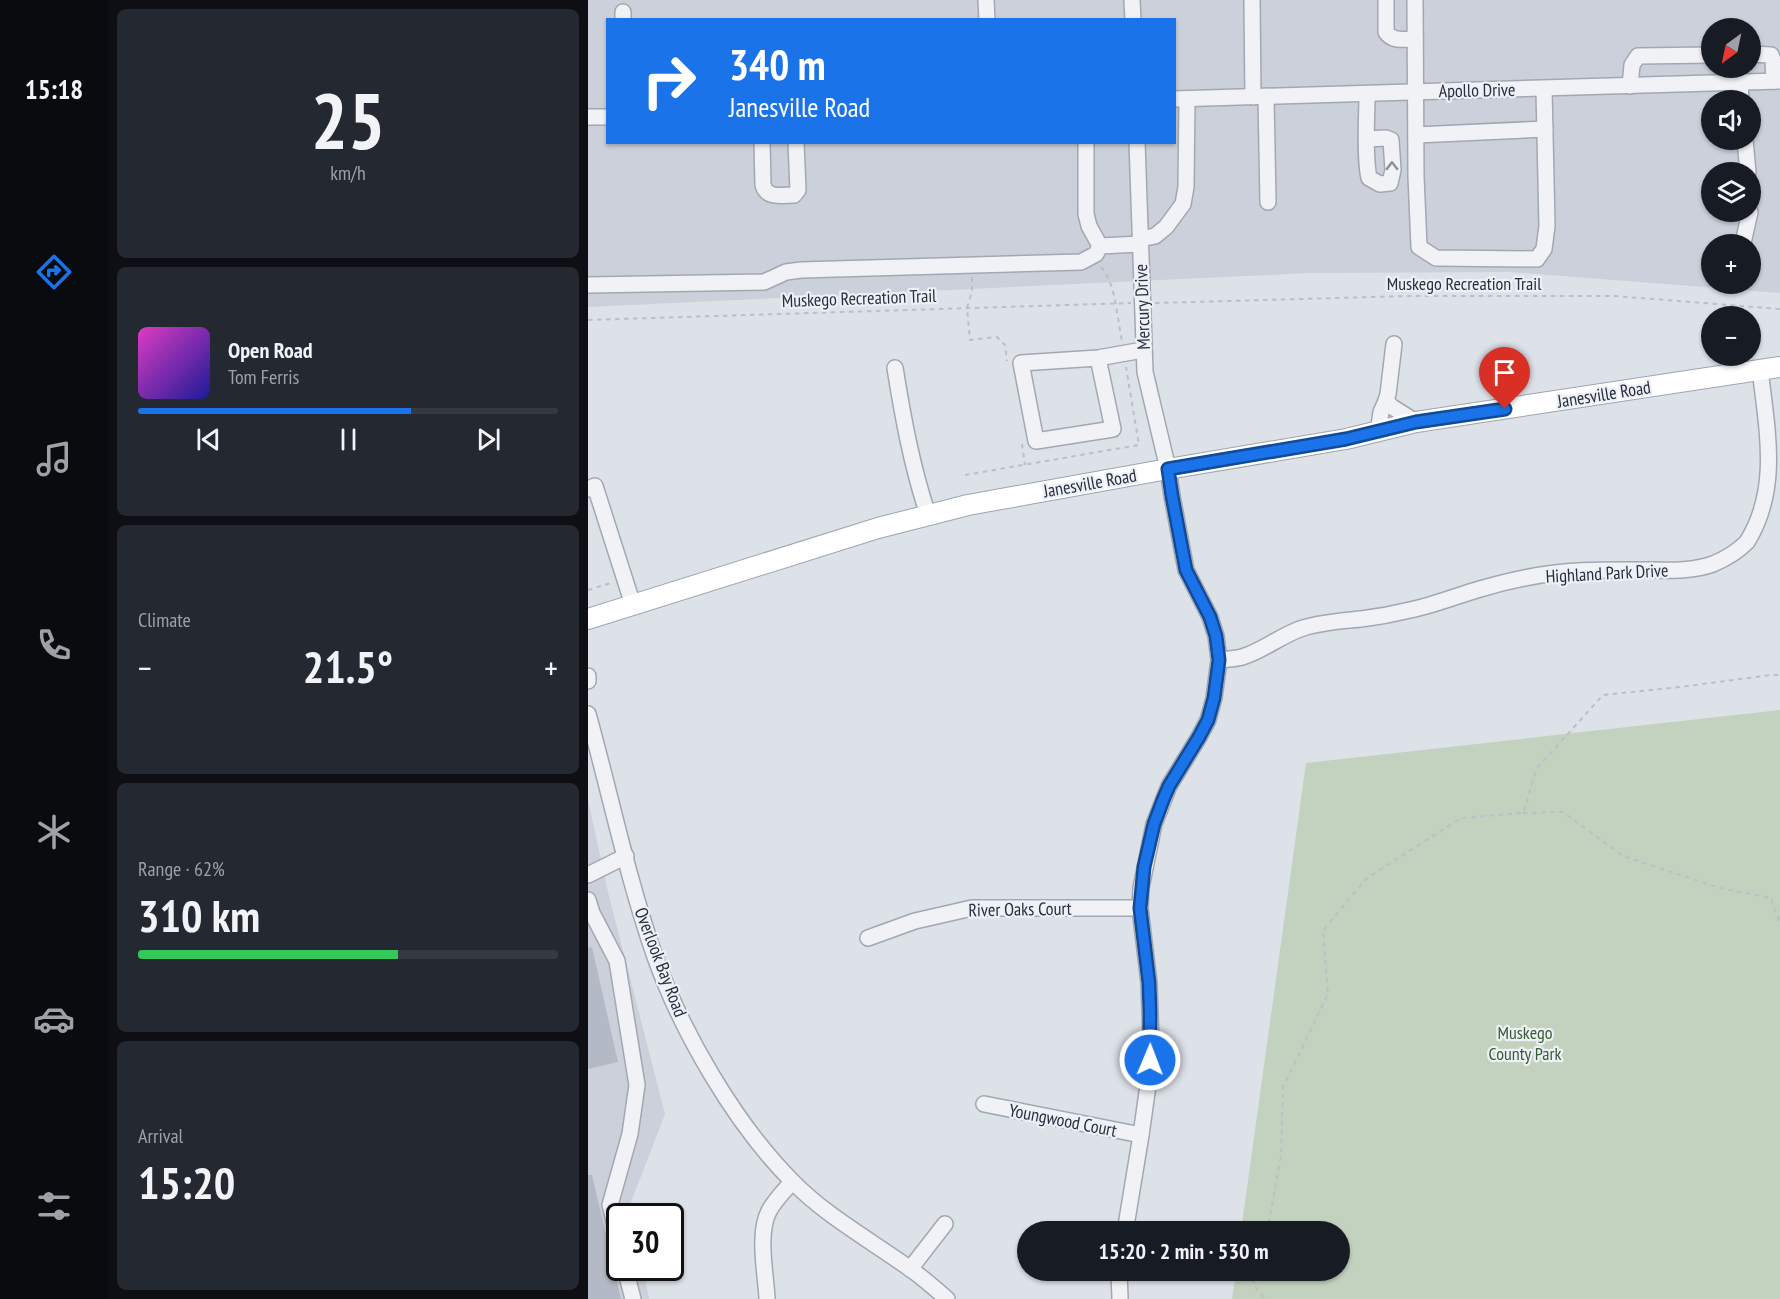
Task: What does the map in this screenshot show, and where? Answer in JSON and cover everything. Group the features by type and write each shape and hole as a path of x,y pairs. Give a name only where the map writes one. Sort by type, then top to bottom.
{"main road":[{"name":"Janesville Road","path":"588,619 878,528 1011,496 1378,432 1416,422 1770,368"}],"street":[{"path":"986,0 987,18"},
{"path":"1132,0 1133,18"},
{"path":"1252,0 1268,202"},
{"path":"1386,0 1388,36 1415,39"},
{"path":"1415,0 1414,92 1419,247 1436,258 1537,259 1544,249 1548,226 1544,89"},
{"path":"1761,54 1776,56 1777,81"},
{"path":"1630,86 1632,64 1638,56 1701,55"},
{"name":"Apollo Drive","path":"1181,99 1777,81"},
{"path":"1740,82 1740,90"},
{"path":"1367,94 1367,139"},
{"path":"1100,246 1140,241 1155,236 1166,227 1183,204 1186,187 1181,99"},
{"path":"588,117 606,117"},
{"path":"1416,135 1545,129"},
{"path":"762,144 765,191 770,195 794,195 798,190 796,144"},
{"path":"1086,144 1086,214 1089,226 1100,246"},
{"name":"Mercury Drive","path":"1127,1221 1149,1078 1151,1042 1149,983 1140,908 1141,888 1154,824 1169,786 1208,720 1214,698 1219,660 1216,636 1210,617 1186,570 1168,469 1145,372 1137,144"},
{"path":"588,285 764,282 786,272 801,270 1081,262 1096,254 1100,246"},
{"path":"1378,432 1381,412 1388,394 1394,344"},
{"path":"1098,358 1113,429 1036,441 1021,363 1098,358 1143,350"},
{"path":"895,368 906,434 928,515"},
{"name":"Highland Park Drive","path":"1219,660 1241,658 1302,628 1413,609 1532,577 1557,573 1612,570 1691,569 1713,564 1729,556 1746,542 1761,524 1776,488 1775,457 1762,389 1770,368"},
{"path":"1386,401 1392,408 1416,422"},
{"path":"588,489 595,486 633,605"},
{"path":"588,676 588,681"},
{"name":"Overlook Bay Road","path":"588,714 654,955 672,1000 708,1068 746,1126 792,1182 842,1223 910,1269 947,1299"},
{"path":"588,875 626,856"},
{"path":"589,904 617,961 637,1085 630,1134 611,1203"},
{"name":"River Oaks Court","path":"868,938 923,919 972,908 1140,908"},
{"name":"Youngwood Court","path":"984,1104 1141,1135"},
{"path":"767,1299 763,1236 765,1222 775,1200 792,1182"},
{"path":"910,1269 945,1224"},
{"path":"628,1281 633,1299"},
{"path":"1119,1281 1120,1299"}],"path":[{"path":"1087,259 1109,276 1114,303"},
{"name":"Muskego Recreation Trail","path":"1149,303 1410,296 1614,296 1780,309"},
{"path":"969,301 967,308 970,340 997,337 1005,345 1008,367"},
{"name":"Muskego Recreation Trail","path":"588,320 1131,303"},
{"path":"1022,443 1025,465"},
{"path":"588,590 624,579"},
{"path":"1524,813 1537,768 1603,695 1780,675"},
{"path":"1269,1221 1281,1156 1282,1087 1329,994 1323,930 1367,878 1461,818 1563,812 1623,856 1720,888 1771,898 1780,924"},
{"path":"1254,1281 1253,1284 1265,1299"}],"shaded area":[{"path":"588,0 1780,0 1780,293 1761,292 1761,234 1701,234 1701,287 1511,272 1310,273 588,307"},
{"path":"588,800 608,892 665,1114 631,1203 606,1203 606,1281 646,1281 649,1299 588,1299"}],"green space":[{"name":"Muskego County Park","path":"1780,710 1780,1299 1232,1299 1235,1281 1350,1281 1350,1221 1242,1221 1306,763"}],"building":[{"path":"592,947 618,1062 588,1069 588,948"},
{"path":"588,1175 592,1175 606,1235 606,1281 617,1281 621,1299 588,1299"}],"route":[{"path":"1150,1060 1149,983 1140,908 1144,867 1154,824 1169,786 1208,720 1214,698 1219,660 1216,636 1210,617 1186,570 1168,469 1346,439 1416,422 1505,409"}]}
